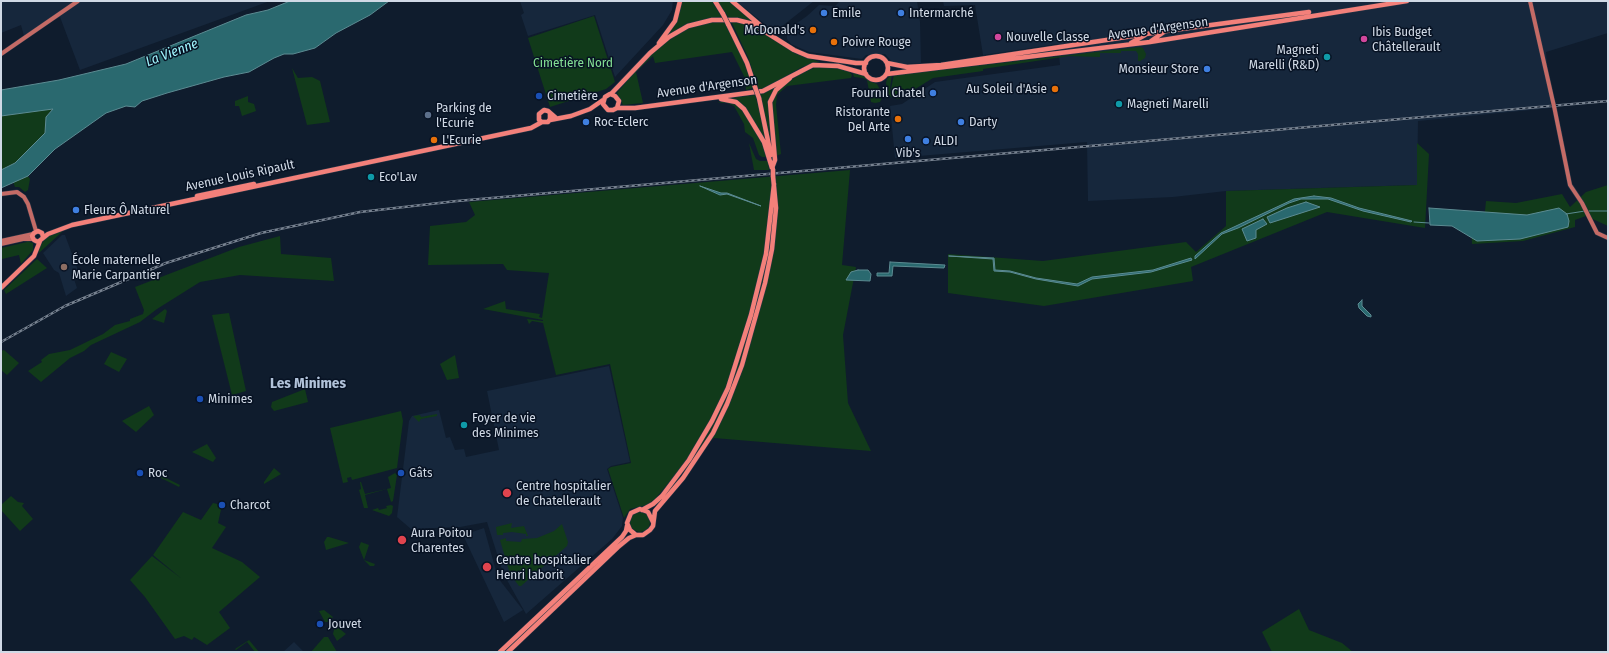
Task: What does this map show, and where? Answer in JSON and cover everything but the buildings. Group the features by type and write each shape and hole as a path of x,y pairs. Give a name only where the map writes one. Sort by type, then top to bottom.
{"main road":[{"path":"445,145 531,128 542,122 571,116 590,109 603,100 606,96 611,94 650,53 675,21 680,1"},
{"path":"508,652 618,547 629,538 636,535 643,535 648,532 653,522 654,511 683,478 703,450 720,419 735,385 754,323 772,249 776,208 773,169 767,131 759,98 746,62 723,14 715,1"},
{"path":"732,1 785,45"},
{"name":"Avenue d'Argenson","path":"887,63 907,67 940,65 1166,31 1387,1"},
{"name":"Avenue d'Argenson","path":"887,74 1150,42 1407,1"},
{"path":"650,53 669,37 688,26 719,19 737,20 753,24 799,53 812,57 866,63"},
{"path":"1150,42 1166,31"},
{"path":"1129,44 1147,34"},
{"path":"877,56 883,58 887,63 887,74 883,79 875,80 869,78 866,74 866,63 869,59 877,56"},
{"name":"Avenue d'Argenson","path":"617,108 635,108 763,91 794,74 820,64 850,68 866,74"},
{"path":"773,169 775,160 770,102 779,88 794,74"},
{"path":"590,109 612,110 617,108 618,99 611,94"},
{"path":"705,99 728,100 741,106 764,142 773,169"},
{"path":"603,100 603,106 606,109"},
{"path":"445,145 530,125 538,118 539,113 542,111 547,111 556,118"},
{"path":"550,113 550,120"},
{"path":"538,118 542,122"},
{"name":"Avenue Louis Ripault","path":"37,237 52,232 63,225 74,222 445,145"},
{"path":"500,652 624,535 628,518 631,513 636,510 648,508 658,500 689,460 712,421 728,388 759,282 768,236 774,184"},
{"path":"1,288 34,256 37,237"},
{"path":"642,510 650,515 653,522"},
{"path":"627,525 631,532 636,535"}],"street":[{"path":"1,54 78,1"},
{"path":"1530,1 1570,185 1582,203 1597,233 1608,238"},
{"path":"1,194 12,191 19,193 27,200 37,237"},
{"path":"1,241 37,237"},
{"path":"1,244 37,237"}],"shaded area":[{"path":"1,1 270,1 80,70 60,17 24,36 21,25 1,33"},
{"path":"520,1 673,1 672,10 663,25 615,77 595,15 528,36 521,15 524,13"},
{"path":"736,1 814,1 781,27 776,33"},
{"path":"840,1 917,1 920,22 921,63 906,64 892,62 885,54 866,55 862,59 809,52 791,44 787,39 787,30 807,16 819,5 835,6"},
{"path":"943,1 1608,1 1608,33 1546,52 1551,108 1418,121 1417,185 1226,191 1173,197 1088,201 1087,142 895,158 890,106 902,104 935,82 1060,65 1058,44 983,55 975,5 944,6"},
{"name":"École maternelle Marie Carpantier","path":"62,235 65,235 79,273 73,276 77,288 66,296 59,273 54,270 43,253"},
{"name":"Centre hospitalier de Chatellerault","path":"609,366 630,462 611,466 607,469 623,518 622,526 612,539 526,614 503,573 487,522 460,527 411,529 397,517 409,421 412,416 439,410 446,438 450,437 455,450 464,449 466,457 499,450 487,391"},
{"name":"Centre hospitalier Henri laborit","path":"484,528 498,578 523,610 504,622 463,535"},
{"path":"294,642 304,652 283,652"}],"green space":[{"path":"681,1 712,1 722,18 712,19 668,36 667,35 677,20"},
{"path":"717,1 730,1 752,20 751,22 729,18"},
{"name":"Cimetière Nord","path":"594,16 615,82 606,89 550,107 528,38"},
{"path":"711,21 725,22 741,54 753,88 746,90 745,78 732,52 655,63 653,56 636,72 643,103 623,105 617,93 642,63 660,46 691,26"},
{"path":"731,21 746,23 763,31 796,54 820,62 802,67 764,89 760,89 758,88 748,57"},
{"path":"1140,47 1143,48 1146,54 1145,58 1140,61 1138,61 1138,54 1136,51 1100,53 1100,57 1069,56 933,78 899,99 894,98 891,89 894,74"},
{"path":"828,67 848,70 852,75 851,78 787,86 777,95 776,105 781,154 776,156 772,107 778,90 802,73 814,68"},
{"path":"292,68 298,78 312,77 320,81 330,122 307,125"},
{"path":"852,71 864,75 869,81 877,84 883,95 880,102 871,102 867,80 854,77"},
{"path":"892,74 890,88 892,98 888,94 886,83 887,79"},
{"path":"781,83 772,93 769,105 773,150 760,94"},
{"path":"755,95 768,150 738,102 731,98"},
{"path":"248,96 248,102 254,104 256,111 242,116 239,106 235,106 235,101"},
{"path":"727,101 740,107 762,140 767,157 762,157 759,155 753,138 745,132 744,124 734,106 727,103 717,103"},
{"path":"53,108 46,117 45,133 15,163 1,170 1,116"},
{"path":"749,143 756,159 760,161 768,161 769,170 754,170"},
{"path":"1417,143 1429,154 1425,228 1327,212 1191,267 1193,281 1044,306 948,293 948,254 1043,261 1186,242 1196,252 1226,226 1226,191 1417,185"},
{"path":"850,170 842,265 856,267 843,335 848,403 871,451 714,438 686,462 655,499 647,505 630,509 624,518 608,469 631,463 610,364 556,375 543,323 532,321 529,324 527,319 543,320 483,309 505,301 506,309 540,314 539,317 542,318 549,273 507,270 503,264 428,265 430,226 466,222 475,215 469,202"},
{"path":"28,176 30,179 28,190 25,192 19,187 15,187 13,182"},
{"path":"1608,185 1608,226 1586,216 1575,220 1575,227 1523,241 1472,244 1471,222 1484,220 1486,201 1516,203 1562,194 1570,207 1586,192"},
{"path":"63,231 39,253 39,247 47,237"},
{"path":"280,236 281,254 331,258 334,281 240,275 200,282 157,309 140,322 91,345 84,351 70,358 41,382 28,371 42,362 41,360 49,354 70,350 103,334 115,325 130,321 130,319 143,314 144,310 135,287 239,247"},
{"path":"27,241 33,243 33,250 21,264 19,255 2,259 1,248"},
{"path":"37,259 47,268 6,294 4,290"},
{"path":"165,309 167,311 164,323 152,319"},
{"path":"229,313 246,391 232,395 212,315"},
{"path":"4,350 19,363 7,375 1,370 1,351"},
{"path":"111,352 127,359 119,372 104,364"},
{"path":"455,355 459,378 447,380 440,364"},
{"path":"305,389 308,402 274,411 271,407 272,402"},
{"path":"149,406 154,415 136,432 122,421"},
{"path":"401,411 403,421 397,468 352,480 351,477 347,478 348,482 343,483 330,428"},
{"path":"437,414 437,416 421,419 419,422 413,416 420,415 421,417"},
{"path":"207,444 216,458 213,462 192,452"},
{"path":"274,468 281,474 264,484 264,482"},
{"path":"152,471 180,485 179,487 151,473"},
{"path":"395,473 397,475 393,501 391,502 387,489 365,495 368,508 364,508 359,490 361,489 360,482 365,494 391,488 388,477"},
{"path":"11,496 18,502 24,503 22,506 33,519 20,531 1,510 1,505"},
{"path":"213,503 222,505 218,523 226,527 212,548 182,579 153,555 183,512 201,520"},
{"path":"386,506 393,506 392,513 389,516 372,510 387,508"},
{"path":"640,512 647,515 650,522 647,529 640,532 633,529 630,522 633,515"},
{"path":"512,523 511,528 524,526 528,536 526,536 526,534 512,532 497,535 496,527"},
{"path":"562,524 568,542 567,546 521,586 519,586 510,574 500,540 506,538 506,541 521,542 522,539 537,538 554,531"},
{"path":"327,537 349,543 326,550 324,542"},
{"path":"361,542 369,545 364,560 359,547"},
{"path":"212,548 242,562 260,577 219,612 230,628 207,645 194,637 192,640 184,636 175,639 145,597 130,580 152,556 182,579"},
{"path":"364,560 375,564 374,566 370,566"},
{"path":"1299,609 1309,630 1342,643 1353,652 1272,652 1262,632"},
{"path":"324,610 333,617 329,622 325,622 319,611"},
{"path":"335,625 346,634 337,641 333,634"},
{"path":"324,637 328,637 337,652 311,652"},
{"path":"249,640 259,652 255,652 247,642 236,650 235,649"}],"water":[{"name":"La Vienne","path":"290,1 389,1 370,15 336,33 315,48 293,54 284,54 249,72 224,77 167,93 142,101 135,107 126,106 106,113 55,149 28,176 1,188 1,170 15,163 45,133 46,117 53,109 1,116 1,90 59,80 126,64 246,15 268,10"},
{"path":"700,186 721,193 727,193 761,206 727,194 720,195"},
{"path":"1314,196 1331,198 1359,208 1412,221 1363,211 1328,199 1301,199 1289,203 1238,228 1222,234 1195,259 1195,256 1221,233 1294,199"},
{"path":"1306,202 1320,207 1270,223 1267,217 1287,208"},
{"path":"1429,208 1527,215 1559,208 1567,214 1569,221 1568,227 1520,239 1477,241 1452,226 1430,225"},
{"path":"1263,219 1267,224 1256,230 1256,238 1247,241 1242,229"},
{"path":"949,256 994,258 995,270 1010,271 1036,278 1077,284 1092,277 1153,270 1191,258 1192,260 1151,272 1092,279 1078,286 1036,279 1010,272 994,271 993,259"},
{"path":"890,262 945,265 944,268 893,266 892,276 877,276 877,273 889,273"},
{"path":"868,270 871,274 870,281 846,280 851,272"},
{"path":"1362,300 1362,306 1371,315 1371,317 1367,316 1359,308 1358,304"}],"waterway":[{"path":"1566,214 1585,211"},
{"path":"1589,211 1608,211"},
{"path":"1414,222 1429,223"}],"railway":[{"path":"1,342 65,306 166,263 261,233 360,212 457,201 1608,101"}],"place":[{"name":"Emile","path":"824,13"},
{"name":"Intermarché","path":"901,13"},
{"name":"McDonald's","path":"813,30"},
{"name":"Nouvelle Classe","path":"998,37"},
{"name":"Ibis Budget Châtellerault","path":"1364,39"},
{"name":"Poivre Rouge","path":"834,42"},
{"name":"Magneti Marelli (R&D)","path":"1327,57"},
{"name":"Monsieur Store","path":"1207,69"},
{"name":"Au Soleil d'Asie","path":"1055,89"},
{"name":"Fournil Chatel","path":"933,93"},
{"name":"Cimetière","path":"539,96"},
{"name":"Magneti Marelli","path":"1119,104"},
{"name":"Parking de l'Ecurie","path":"428,115"},
{"name":"Ristorante Del Arte","path":"898,119"},
{"name":"Roc-Eclerc","path":"586,122"},
{"name":"Darty","path":"961,122"},
{"name":"Vib's","path":"908,139"},
{"name":"L'Ecurie","path":"434,140"},
{"name":"ALDI","path":"926,141"},
{"name":"Eco'Lav","path":"371,177"},
{"name":"Fleurs Ô Naturel","path":"76,210"},
{"name":"École maternelle Marie Carpantier","path":"64,267"},
{"name":"Minimes","path":"200,399"},
{"name":"Foyer de vie des Minimes","path":"464,425"},
{"name":"Roc","path":"140,473"},
{"name":"Gâts","path":"401,473"},
{"name":"Centre hospitalier de Chatellerault","path":"507,493"},
{"name":"Charcot","path":"222,505"},
{"name":"Aura Poitou Charentes","path":"402,540"},
{"name":"Centre hospitalier Henri laborit","path":"487,567"},
{"name":"Jouvet","path":"320,624"}],"district":[{"name":"Les Minimes","path":"308,384"}]}
